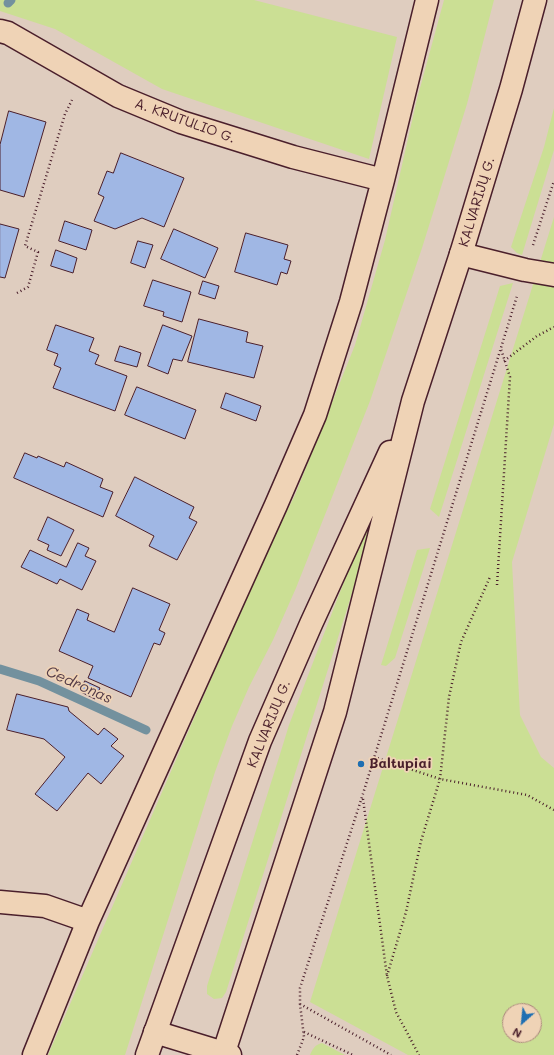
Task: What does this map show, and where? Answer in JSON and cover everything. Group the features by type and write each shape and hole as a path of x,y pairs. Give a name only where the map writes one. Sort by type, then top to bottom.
{"street":[{"path":"34,1055 88,921 276,505 315,415 351,302 383,180 427,0"},
{"name":"KALVARIJŲ G.","path":"226,1054 334,712 412,401 461,254 511,89 535,0"},
{"name":"A. KRUTULIO G.","path":"0,31 8,33 118,96 181,122 293,157 383,180"},
{"path":"461,254 525,270 554,275"},
{"name":"KALVARIJŲ G.","path":"148,1055 260,741 412,401"},
{"path":"0,902 44,906 88,921"},
{"path":"155,1032 226,1054"}],"path":[{"path":"17,293 28,286 38,252 25,246 65,114 82,75"},
{"path":"296,1055 304,1037 300,1004 300,988 362,797 500,348 554,181"},
{"path":"504,361 537,336 554,327"},
{"path":"497,585 510,377 500,348"},
{"path":"387,976 406,912 421,841 440,779 449,697 461,642 490,577"},
{"path":"374,757 440,779 527,795 554,810"},
{"path":"362,797 387,976 396,1012 419,1055"},
{"path":"300,1004 391,1055"},
{"path":"304,1032 353,1055"}],"green space":[{"path":"0,0 254,0 397,37 369,159 162,89 55,29 0,11"},
{"path":"444,0 494,0 467,104 422,248 370,401 296,588 273,640 249,687 232,726 215,772 125,1055 48,1055 267,550 295,495 355,345 385,240 417,99"},
{"path":"554,108 554,150 522,255 517,253 511,247 544,147"},
{"path":"554,217 554,424 512,562 520,715 541,757 554,768 554,1055 408,1055 310,1002"},
{"path":"513,283 439,517 430,509 500,286"},
{"path":"369,525 372,530 226,992 222,998 214,999 207,994 207,986 289,725 365,527"},
{"path":"430,548 395,658 386,666 381,665 417,550"},
{"path":"322,1043 345,1055 310,1055 314,1047"}],"building":[{"path":"9,111 46,122 24,197 0,190 0,145"},
{"path":"121,153 184,178 164,227 142,218 115,229 94,221 104,197 98,194 107,171 113,173"},
{"path":"65,221 92,230 86,250 59,241"},
{"path":"0,224 19,229 5,278 0,277"},
{"path":"174,229 218,248 205,278 161,259"},
{"path":"246,233 288,245 284,259 291,261 287,274 281,272 277,285 235,272"},
{"path":"138,241 153,245 145,268 131,263"},
{"path":"56,250 77,258 73,273 51,266"},
{"path":"153,280 191,292 182,322 163,316 164,312 144,306"},
{"path":"203,281 219,286 215,299 199,294"},
{"path":"199,319 248,332 246,342 263,346 254,378 188,362"},
{"path":"56,325 94,338 89,351 99,355 95,364 127,376 115,411 53,388 61,368 54,365 58,354 47,350"},
{"path":"163,325 192,336 182,361 173,359 168,374 148,366"},
{"path":"120,346 141,353 137,367 115,361"},
{"path":"137,387 196,410 185,439 125,415"},
{"path":"226,393 261,406 256,421 221,408"},
{"path":"25,453 37,458 38,456 64,467 66,462 103,479 100,487 113,492 103,517 14,478"},
{"path":"135,477 194,507 189,518 197,522 177,560 149,546 154,536 116,516"},
{"path":"48,517 74,530 61,556 47,550 49,545 38,540"},
{"path":"78,543 89,548 85,556 96,561 82,590 60,579 57,584 21,567 30,550 66,567"},
{"path":"133,588 170,604 159,630 165,633 160,645 154,643 131,697 88,678 93,666 59,651 77,609 89,614 87,620 114,632"},
{"path":"85,681 100,688 95,699 81,692"},
{"path":"17,694 68,707 69,711 98,735 104,728 118,739 111,746 124,756 101,784 88,773 57,811 35,794 65,757 44,739 7,730"}],"waterway":[{"name":"Cedronas","path":"8,3 11,0"},
{"name":"Cedronas","path":"0,669 39,681 146,730"}],"place":[{"name":"Baltupiai","path":"361,764"}]}
